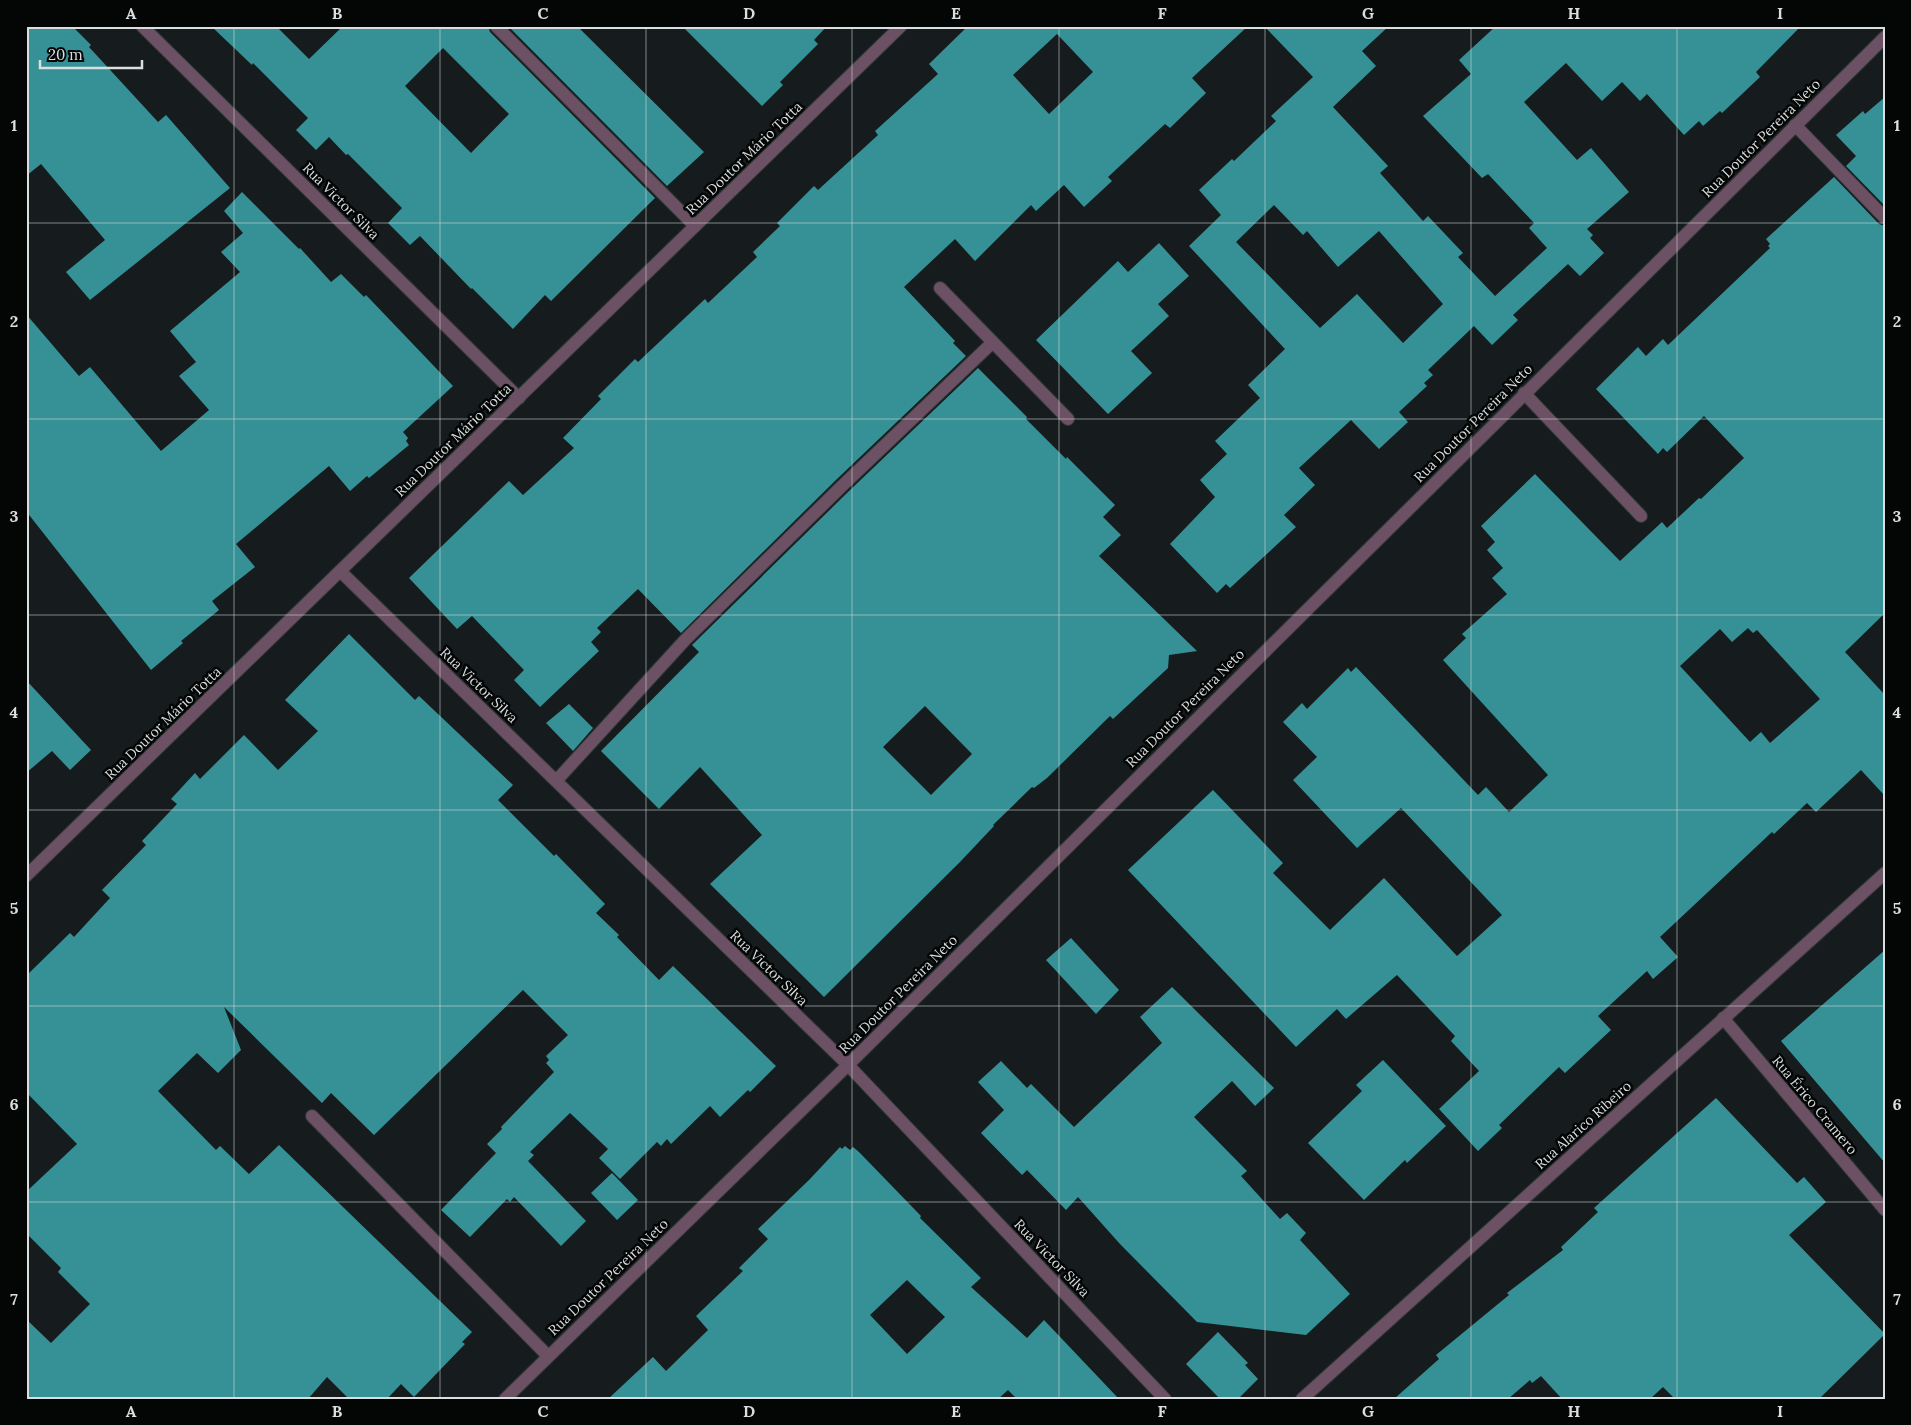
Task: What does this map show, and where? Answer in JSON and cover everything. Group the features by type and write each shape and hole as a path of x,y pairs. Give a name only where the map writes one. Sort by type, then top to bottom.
{"street":[{"name":"Rua Victor Silva","path":"142,26 519,398"},
{"path":"496,26 695,226"},
{"name":"Rua Doutor Mário Totta","path":"26,876 901,26"},
{"name":"Rua Doutor Pereira Neto","path":"505,1399 848,1065 1885,36"},
{"path":"1794,125 1885,218"},
{"path":"940,288 1068,419"},
{"path":"556,781 685,640 843,485 992,343"},
{"path":"1524,393 1641,516"},
{"name":"Rua Victor Silva","path":"340,571 848,1065 1165,1399"},
{"name":"Rua Alarico Ribeiro","path":"1302,1399 1885,873"},
{"name":"Rua Érico Cramero","path":"1723,1018 1885,1210"},
{"path":"312,1116 548,1356"}],"building":[{"path":"26,26 72,26 158,122 166,115 230,188 90,300 66,272 105,240 41,164 26,176"},
{"path":"211,26 276,26 309,59 343,26 488,26 490,32 655,198 551,301 545,295 513,329 420,236 410,245 388,223 402,208 348,154 346,155 329,137 316,150 296,130 308,118 253,63 252,65","holes":["443,48 509,114 471,153 405,86"]},
{"path":"508,26 577,26 704,152 667,186"},
{"path":"682,26 827,26 814,40 818,44 780,82 783,85 762,106"},
{"path":"968,26 1248,26 1192,78 1206,93 1170,128 1165,124 1108,177 1112,181 1084,207 1064,185 1036,211 1031,205 975,261 955,239 904,287 955,341 953,343 966,356 837,479 681,633 638,589 597,628 601,632 591,642 599,651 540,707 514,680 524,670 472,616 457,629 409,578 509,481 523,495 574,448 563,438 601,399 598,396 635,359 638,362 705,299 708,303 757,257 753,252 780,226 777,223 814,186 818,190 878,135 875,131 938,74 929,64","holes":["1057,34 1093,72 1049,114 1013,75"]},
{"path":"1264,26 1389,26 1362,51 1376,66 1333,107 1388,166 1380,173 1423,221 1428,216 1463,253 1458,257 1495,296 1547,248 1529,228 1534,223 1488,174 1482,178 1423,116 1471,74 1459,60 1496,26 1801,26 1756,72 1760,77 1722,113 1720,111 1703,126 1699,121 1684,135 1647,94 1640,101 1622,82 1602,101 1566,63 1524,102 1577,160 1591,148 1629,192 1587,229 1593,235 1590,238 1604,253 1580,276 1568,264 1513,315 1518,320 1492,345 1474,326 1428,370 1433,375 1424,383 1427,386 1399,412 1408,422 1379,449 1351,420 1299,468 1315,485 1284,515 1296,527 1230,588 1226,584 1217,593 1170,544 1215,497 1200,480 1227,454 1215,441 1260,398 1248,385 1285,349 1189,246 1221,215 1199,190 1232,159 1234,161 1276,121 1271,116 1313,77","holes":["1274,205 1303,235 1307,231 1338,267 1379,231 1443,304 1403,343 1357,294 1320,328 1236,242"]},
{"path":"1885,97 1885,206 1846,166 1856,156 1836,135 1863,111 1865,114"},
{"path":"1834,177 1879,224 1885,226 1885,613 1845,652 1885,695 1885,796 1861,770 1816,812 1807,803 1774,834 1772,832 1660,937 1678,957 1653,979 1647,971 1598,1016 1611,1030 1565,1073 1559,1067 1499,1125 1502,1128 1478,1151 1439,1109 1479,1071 1451,1041 1455,1036 1397,975 1346,1019 1337,1009 1296,1047 1128,870 1213,790 1283,863 1273,873 1330,930 1384,878 1457,956 1502,915 1401,808 1357,848 1293,780 1317,757 1283,722 1302,703 1307,709 1348,668 1351,672 1356,667 1478,795 1486,787 1509,812 1548,775 1443,660 1466,638 1462,634 1507,594 1492,578 1503,568 1487,550 1495,542 1481,526 1535,474 1620,561 1662,522 1667,528 1744,458 1704,416 1667,452 1663,448 1658,454 1596,389 1638,347 1646,356 1663,339 1668,345 1770,248 1768,246 1770,244 1766,239","holes":["1748,628 1753,633 1757,630 1820,699 1770,743 1761,732 1750,742 1680,666 1720,629 1732,642"]},
{"path":"242,192 300,248 331,282 341,274 364,297 366,295 453,386 403,432 408,438 406,441 409,445 369,478 367,476 350,491 329,466 236,544 255,567 212,601 219,610 181,641 183,643 151,670 26,511 26,314 79,376 90,367 161,451 209,410 179,376 196,362 170,331 240,272 221,252 243,233 224,211"},
{"path":"1159,243 1189,276 1158,304 1169,316 1131,351 1152,373 1108,414 1036,340 1118,261 1128,272"},
{"path":"978,368 1066,459 1067,457 1115,505 1103,517 1121,535 1099,556 1197,651 1169,655 1168,668 1113,719 1110,716 1047,778 1034,788 1032,787 993,825 960,862 824,997 710,884 762,835 700,767 659,809 601,751 699,652 692,645","holes":["925,706 972,754 931,795 883,747"]},
{"path":"349,634 415,700 419,696 513,785 498,800 554,856 556,854 605,904 596,913 619,935 617,937 659,980 673,966 776,1066 750,1092 748,1090 720,1117 710,1106 671,1144 667,1139 661,1146 657,1142 620,1179 599,1158 608,1149 570,1113 530,1152 534,1155 528,1161 586,1221 561,1246 514,1197 510,1202 507,1199 470,1237 441,1210 496,1153 487,1144 554,1072 546,1063 549,1060 546,1056 568,1035 523,990 374,1135 331,1093 322,1103 224,1007 241,1050 218,1073 197,1053 158,1091 216,1150 220,1146 249,1174 279,1145 472,1332 462,1342 465,1344 414,1397 401,1384 387,1399 349,1399 327,1377 308,1399 26,1399 26,1319 51,1343 90,1304 58,1272 61,1268 26,1233 26,1192 77,1144 26,1092 26,976 70,933 74,937 110,898 102,890 146,845 142,841 177,804 171,799 195,773 200,779 244,735 278,770 318,731 285,700"},
{"path":"26,680 91,750 70,770 52,751 26,773"},
{"path":"569,704 593,728 573,751 546,723"},
{"path":"1071,938 1119,990 1096,1014 1046,960"},
{"path":"1885,950 1885,1163 1781,1041"},
{"path":"1172,987 1274,1088 1255,1106 1232,1081 1194,1117 1247,1171 1241,1176 1280,1219 1287,1213 1306,1233 1300,1240 1350,1294 1306,1335 1197,1322 1120,1244 1078,1197 1066,1210 1027,1170 1022,1175 981,1133 1004,1110 978,1082 1001,1061 1027,1088 1031,1084 1074,1127 1162,1043 1140,1017"},
{"path":"1383,1060 1446,1126 1407,1163 1405,1160 1364,1200 1308,1143 1362,1091 1356,1085"},
{"path":"1716,1098 1797,1183 1804,1177 1826,1202 1789,1235 1885,1334 1819,1399 1675,1399 1663,1387 1650,1399 1562,1399 1541,1376 1532,1383 1530,1380 1508,1399 1394,1399 1439,1359 1436,1355 1509,1295 1507,1293 1563,1250 1561,1247 1598,1212 1594,1208"},
{"path":"845,1146 850,1150 853,1147 859,1152 921,1216 920,1218 981,1278 971,1287 1027,1338 1044,1320 1119,1399 1017,1399 1008,1390 998,1399 608,1399 653,1357 666,1371 708,1330 696,1316 743,1271 739,1268 768,1239 758,1229 840,1147 842,1149","holes":["907,1280 945,1317 907,1354 870,1315"]},
{"path":"612,1173 638,1200 617,1220 591,1193"},
{"path":"1218,1332 1248,1363 1245,1365 1258,1379 1238,1399 1220,1399 1186,1364"}]}
